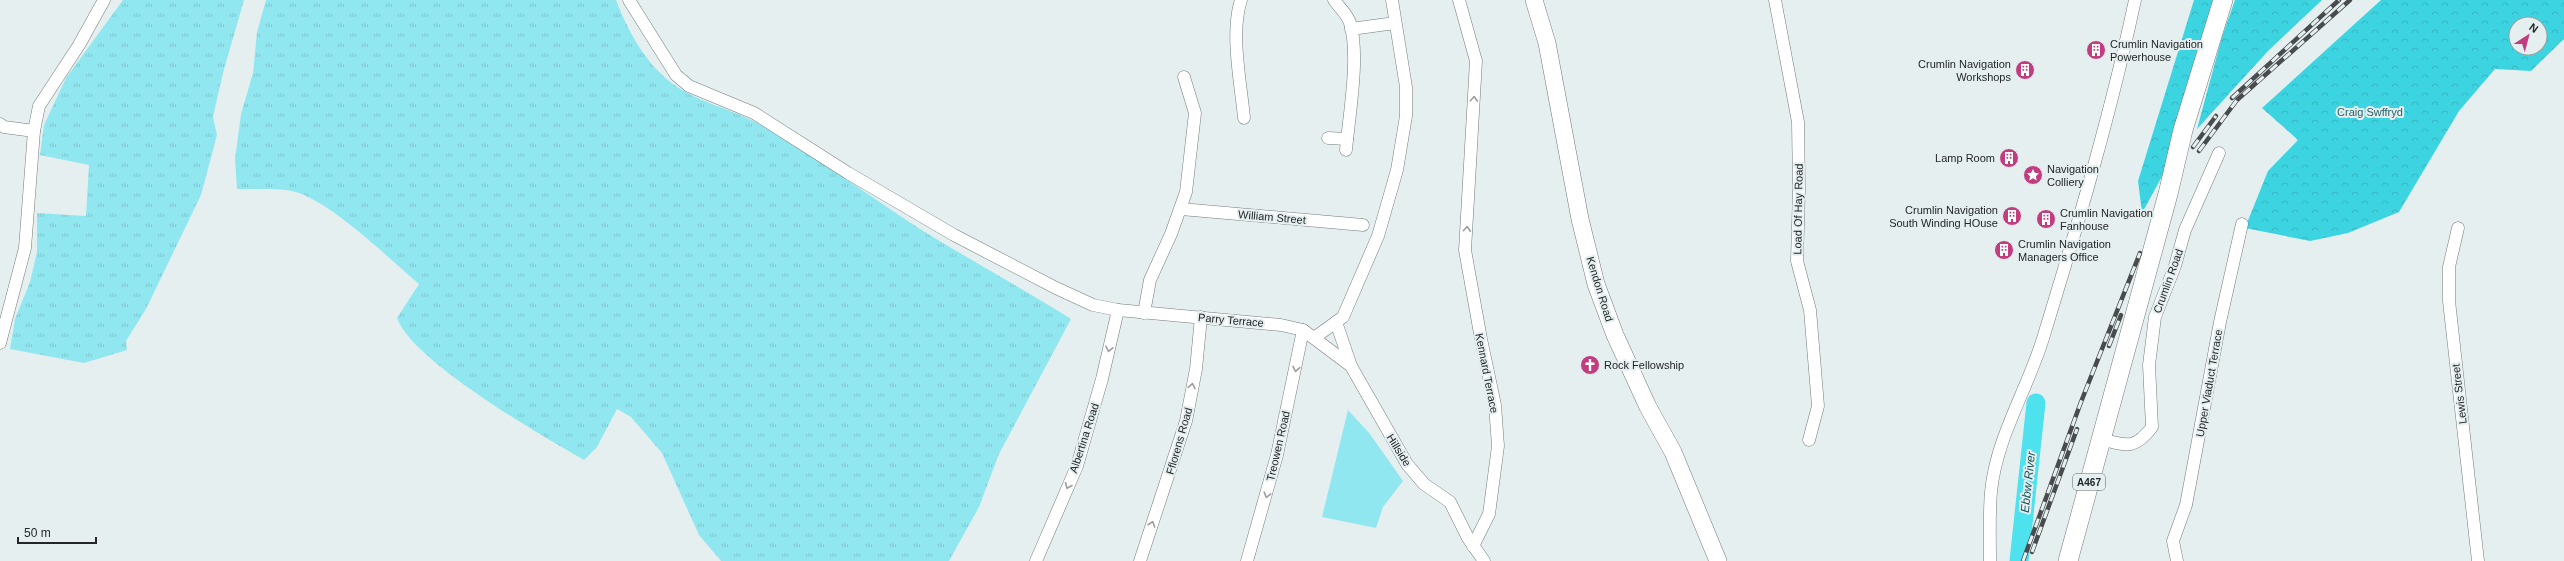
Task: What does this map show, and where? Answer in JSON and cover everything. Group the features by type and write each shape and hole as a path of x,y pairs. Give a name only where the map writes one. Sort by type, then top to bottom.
{"main road":[{"name":"Kendon Road","path":"1534,0 1547,43 1580,219 1596,284 1615,335 1648,407 1673,452 1718,561"},
{"name":"A467","path":"2068,561 2168,194 2187,115 2223,0"}],"street":[{"path":"0,343 25,248 34,131 39,106 79,45 104,0"},
{"name":"Parry Terrace","path":"629,0 676,75 689,86 754,113 848,173 954,235 1082,300 1118,310 1281,324 1303,330 1314,338"},
{"path":"1241,0 1238,10 1237,40 1244,118"},
{"path":"1328,138 1347,144 1354,59 1350,22 1334,0"},
{"path":"1314,338 1343,317 1359,283 1378,236 1397,170 1406,116 1406,87 1392,0"},
{"name":"Kennard Terrace","path":"1459,0 1476,60 1466,250 1468,268 1495,405 1498,446 1489,514 1473,546"},
{"name":"Load Of Hay Road","path":"1775,0 1798,122 1798,261 1810,310 1818,406 1809,440"},
{"path":"1990,561 1991,491 1995,469 2002,446 2037,360 2053,308 2110,110 2135,0"},
{"path":"1351,29 1395,23"},
{"path":"1144,313 1150,280 1181,209 1186,192 1195,113 1184,77"},
{"path":"0,124 4,127 34,131"},
{"name":"Crumlin Road","path":"2101,439 2125,446 2138,443 2152,427 2149,365 2155,317 2175,266 2185,230 2219,153"},
{"name":"William Street","path":"1181,209 1364,225"},
{"name":"Upper Viaduct Terrace","path":"2177,561 2173,541 2186,505 2220,322 2242,224"},
{"name":"Lewis Street","path":"2458,228 2449,267 2449,301 2478,561"},
{"name":"Albertina Road","path":"1036,561 1077,466 1102,379 1118,310"},
{"name":"Fflorens Road","path":"1140,561 1186,422 1196,369 1201,317"},
{"path":"1336,322 1351,366"},
{"name":"Treowen Road","path":"1247,561 1277,456 1303,330"},
{"name":"Hillside","path":"1314,338 1351,366 1407,464 1424,484 1450,502 1473,546 1484,561"}],"green space":[{"path":"123,0 244,0 223,73 213,117 217,135 201,195 146,309 126,341 127,350 84,363 10,349 15,319 30,282 37,252 37,213 86,216 89,165 40,155 44,125 66,78"},
{"path":"266,0 616,0 638,46 663,76 673,84 683,91 761,125 822,163 920,229 1071,319 999,454 979,507 949,561 721,561 699,535 662,453 631,417 617,409 597,447 584,460 539,434 480,396 427,355 408,335 397,318 419,284 379,248 334,212 304,195 280,189 237,189 235,159 241,114 253,73 257,32"},
{"path":"2194,0 2214,0 2165,171 2142,213 2138,181"},
{"path":"2235,0 2322,0 2268,51 2197,129 2222,37"},
{"name":"Craig Swffryd","path":"2381,0 2564,0 2564,39 2548,55 2548,16 2508,16 2508,56 2546,56 2531,71 2495,69 2459,111 2399,212 2348,233 2310,241 2245,228 2268,171 2298,140 2262,108"},
{"path":"1348,410 1370,434 1403,481 1383,507 1376,528 1322,517"}],"waterway":[{"name":"Ebbw River","path":"2019,561 2036,403"}],"railway":[{"path":"2232,98 2339,0"},
{"path":"2199,151 2237,100 2350,0"},
{"path":"2193,147 2216,116"},
{"path":"2023,561 2081,402 2140,253"},
{"path":"2109,346 2121,315"},
{"path":"2032,552 2077,429"}],"place":[{"name":"Crumlin Navigation Powerhouse","path":"2096,50"},
{"name":"Crumlin Navigation Workshops","path":"2025,70"},
{"name":"Lamp Room","path":"2009,158"},
{"name":"Navigation Colliery","path":"2033,175"},
{"name":"Crumlin Navigation South Winding HOuse","path":"2012,216"},
{"name":"Crumlin Navigation Fanhouse","path":"2046,219"},
{"name":"Crumlin Navigation Managers Office","path":"2004,250"},
{"name":"Rock Fellowship","path":"1590,365"}]}
